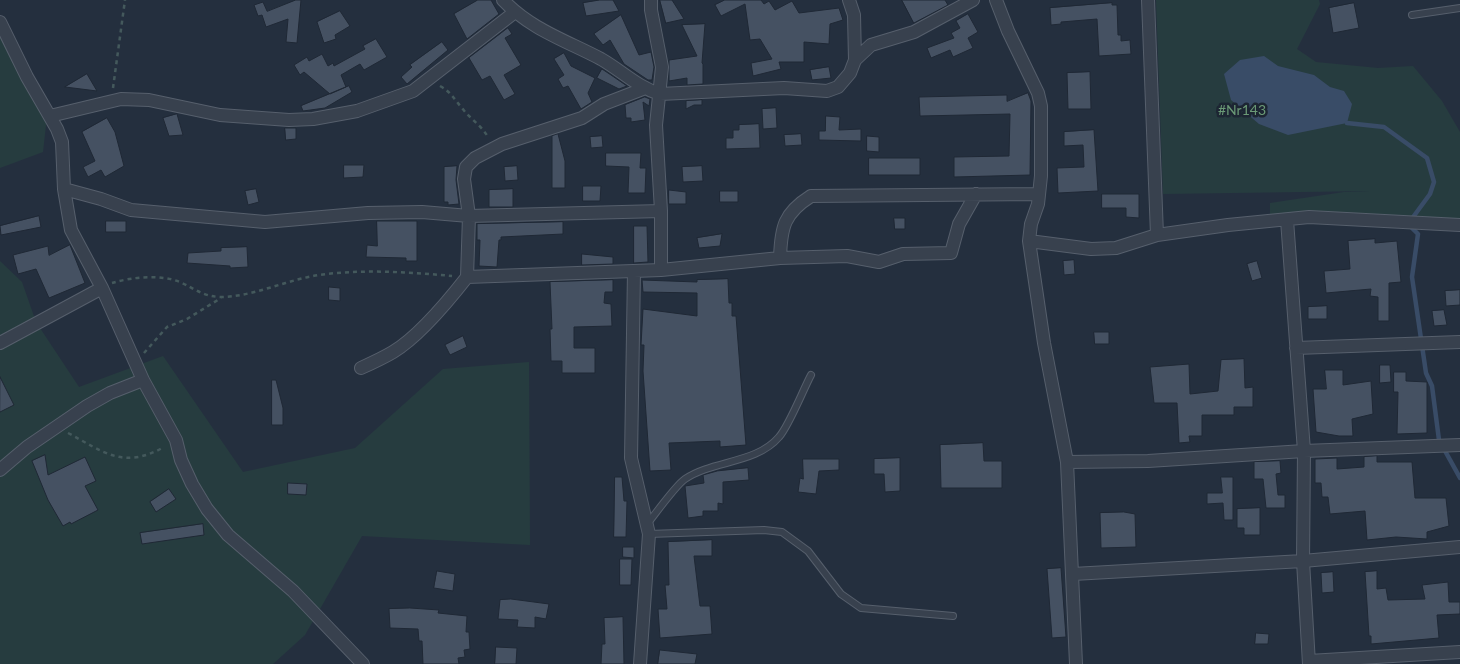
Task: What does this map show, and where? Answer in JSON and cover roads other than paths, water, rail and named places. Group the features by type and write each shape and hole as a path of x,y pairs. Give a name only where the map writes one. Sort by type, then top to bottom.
{"street":[{"path":"503,0 515,12 555,39 610,65 643,89 660,94 775,88 827,91 838,87 850,73 855,60 854,15 849,0"},
{"path":"651,0 651,10 662,67 656,125 661,211 661,270"},
{"path":"855,60 871,45 914,32 973,0"},
{"path":"996,0 1008,31 1038,93 1041,106 1041,176 1038,204 1031,224 1029,241 1044,342 1067,462 1076,664"},
{"path":"1148,0 1157,235"},
{"path":"50,116 121,99 149,100 220,115 289,120 313,119 356,111 397,99 427,81 515,12"},
{"path":"0,22 62,142 64,189 71,230 102,288 143,380 176,440 181,460 192,484 207,509 228,535 293,591 363,664"},
{"path":"361,368 394,352 406,342 448,300 467,277 469,216 464,179 466,167 475,158 494,148 582,118 604,104 643,89"},
{"path":"64,189 132,210 255,222 368,213 422,212 469,216 661,211"},
{"path":"467,277 661,270 780,258 847,256 879,262 903,254 951,253 959,224 976,194"},
{"path":"780,258 781,232 785,221 793,209 811,196 1038,194"},
{"path":"1029,241 1091,249 1116,248 1157,235 1228,225 1309,217 1460,225"},
{"path":"1287,220 1304,451 1303,561 1309,663 1460,652"},
{"path":"634,271 631,458 649,529 640,664"},
{"path":"0,344 102,288"},
{"path":"1296,348 1460,342"},
{"path":"0,470 38,439 99,398 143,380"},
{"path":"1067,462 1148,461 1304,451 1460,445"},
{"path":"1073,574 1303,561 1460,547"}],"lane":[{"path":"1412,15 1460,8"},
{"path":"649,529 682,480 714,465 744,458 761,450 779,437 811,375"},
{"path":"649,529 764,530 782,532 808,551 841,594 861,608 953,616"}],"water":[{"path":"1264,56 1278,66 1314,75 1330,87 1344,91 1352,104 1347,123 1288,135 1259,124 1231,100 1224,74 1240,60"}],"waterway":[{"path":"1347,123 1384,127 1427,158 1434,182 1430,194 1408,224 1418,234 1412,277 1426,373 1432,386 1439,440 1460,478"}],"park label":[{"name":"#Nr143","path":"1242,110"}]}
